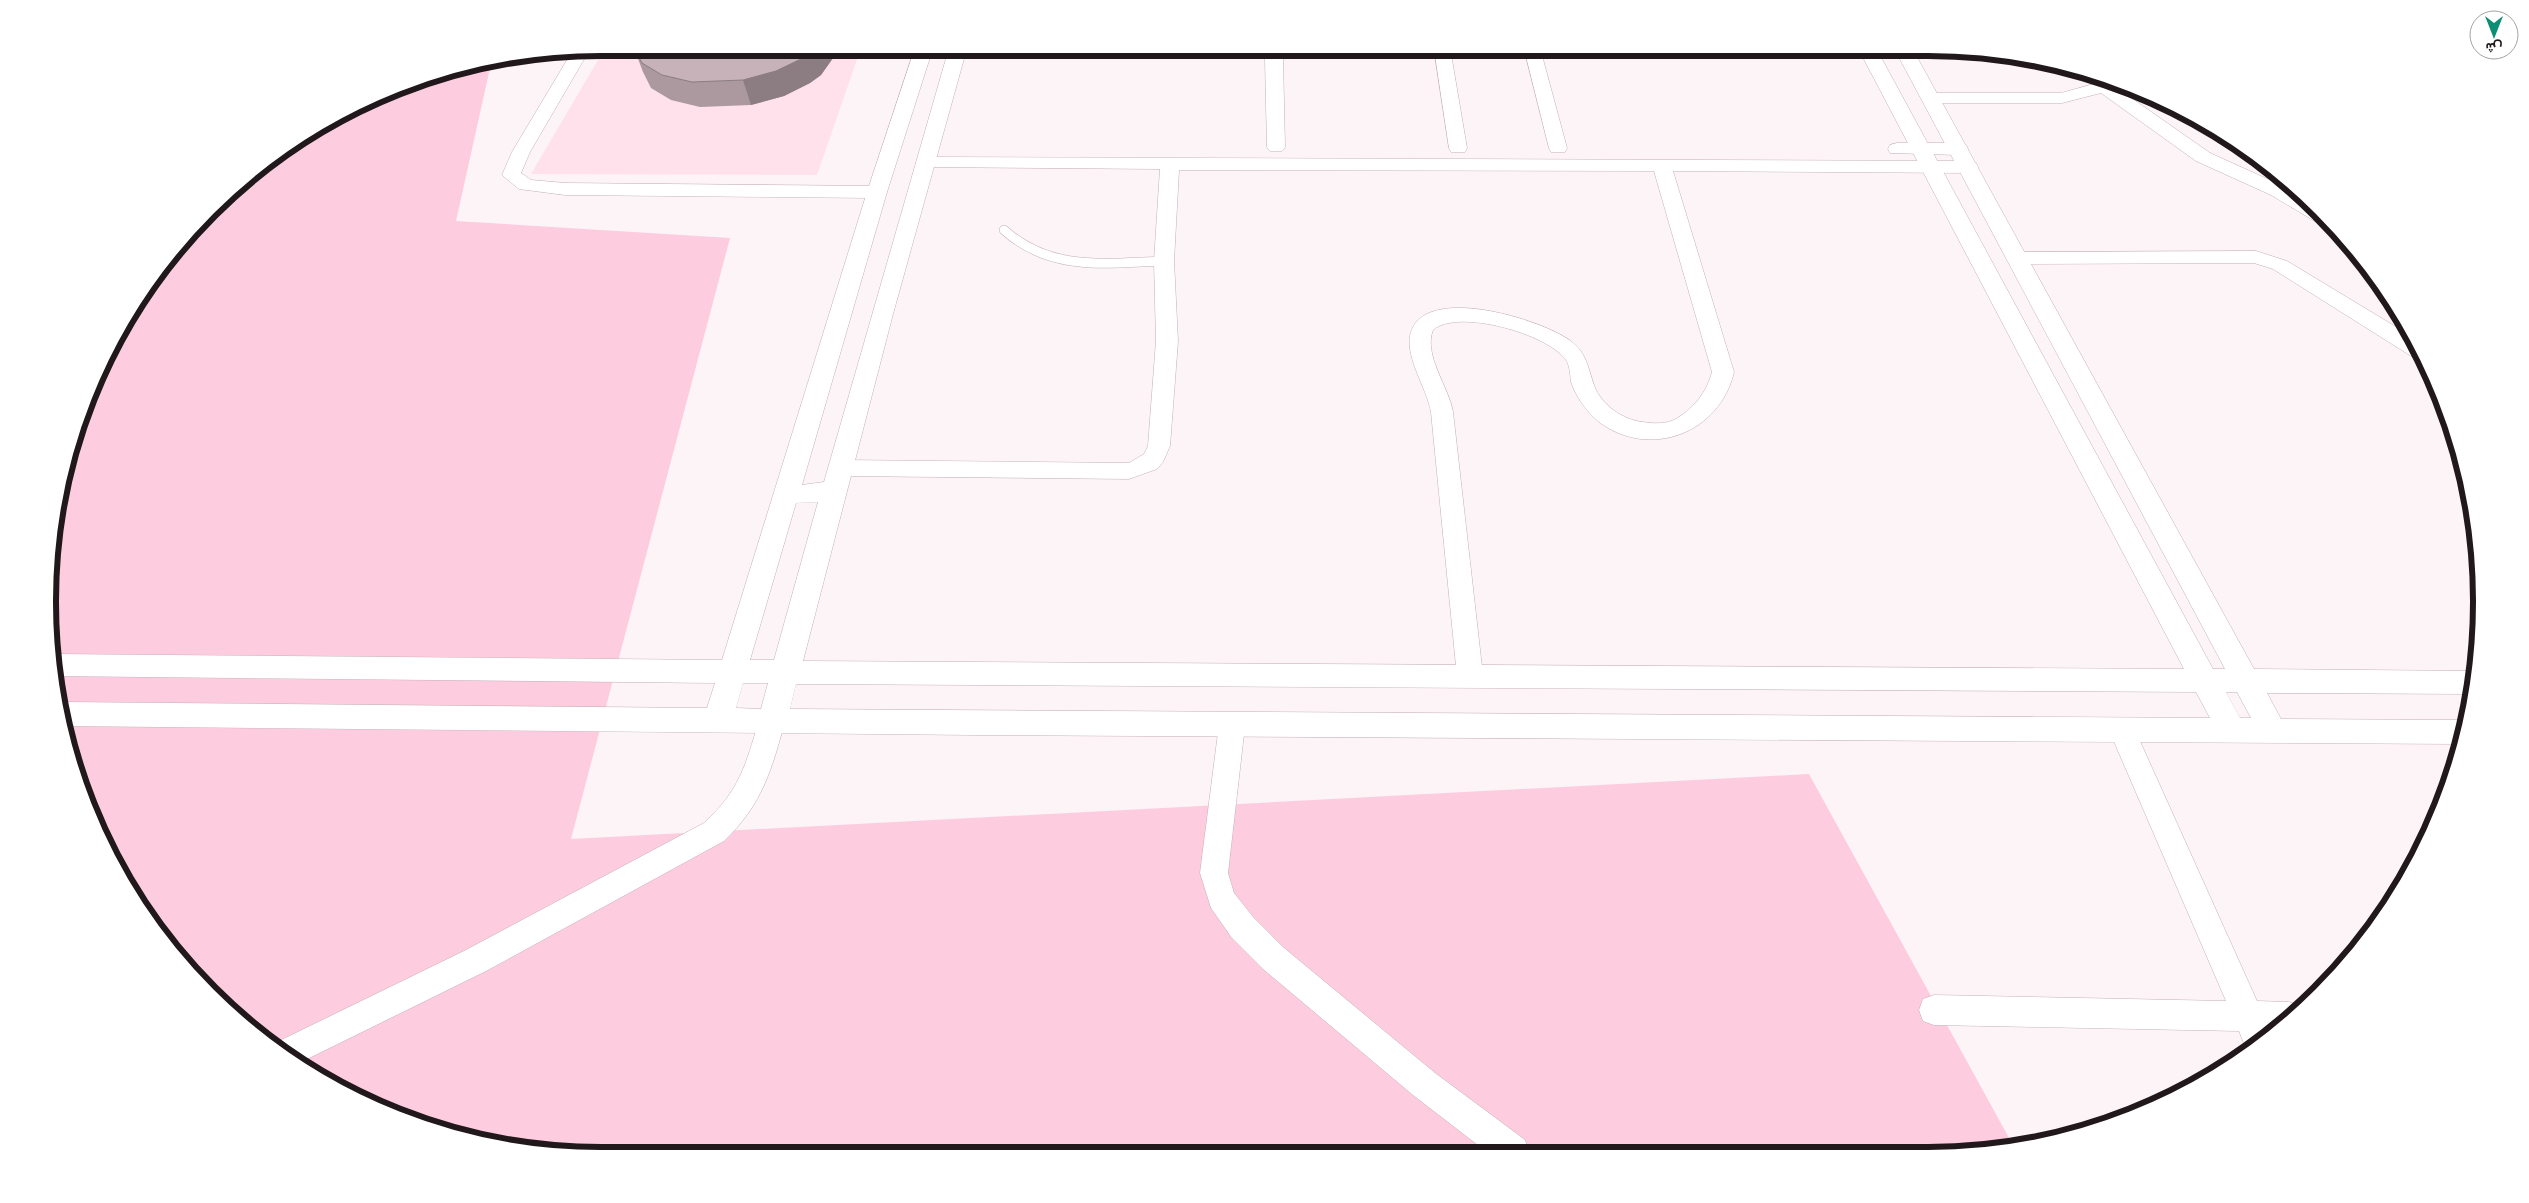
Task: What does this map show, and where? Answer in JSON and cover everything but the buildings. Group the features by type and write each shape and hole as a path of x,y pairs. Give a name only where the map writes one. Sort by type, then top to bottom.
{"street":[{"path":"718,720 877,192 921,56"},
{"path":"292,1050 475,961 714,832 732,817 746,800 754,781 772,721 956,56"},
{"path":"1272,56 1274,59 1276,148"},
{"path":"1443,56 1458,148"},
{"path":"1534,56 1558,148"},
{"path":"1870,56 2231,730"},
{"path":"1907,56 2273,731"},
{"path":"578,57 514,167 512,174 526,185 565,189 877,192"},
{"path":"1931,98 2062,98 2106,86"},
{"path":"2117,91 2203,157 2290,194"},
{"path":"928,155 1069,155 1276,148 1558,148 1735,158 1964,158"},
{"path":"1069,155 1170,164 1662,166 1735,158"},
{"path":"787,492 806,495 838,479 1129,471 1147,465 1157,453 1159,446 1168,327 1164,261 1170,164"},
{"path":"1470,676 1440,399 1420,348 1422,331 1433,319 1447,315 1470,314 1535,330 1565,347 1573,355 1579,365 1587,394 1598,409 1610,419 1630,428 1649,431 1674,429 1704,409 1722,383 1723,372 1662,166"},
{"path":"2018,258 2256,257 2280,266 2409,345"},
{"path":"60,664 734,671 2466,682"},
{"path":"68,714 1232,725 2457,732"},
{"path":"1232,725 1214,873 1221,899 1243,928 1273,958 1424,1084 1506,1147"},
{"path":"2122,730 2254,1030"},
{"path":"1934,1010 2254,1030 2272,1023"}],"lane":[{"path":"1004,230 1021,246 1046,257 1061,260 1164,261"}],"shaded area":[{"path":"600,56 858,56 817,175 531,174"},
{"path":"490,68 456,221 730,238 571,839 1809,774 2010,1140 1963,1146 1928,1147 602,1147 530,1142 460,1128 426,1118 360,1091 329,1074 270,1034 242,1011 216,987 169,933 129,874 112,843 85,777 75,743 61,673 57,637 57,566 61,530 75,460 85,426 112,360 148,299 169,270 216,216 270,169 299,148 360,112 426,85"}]}
